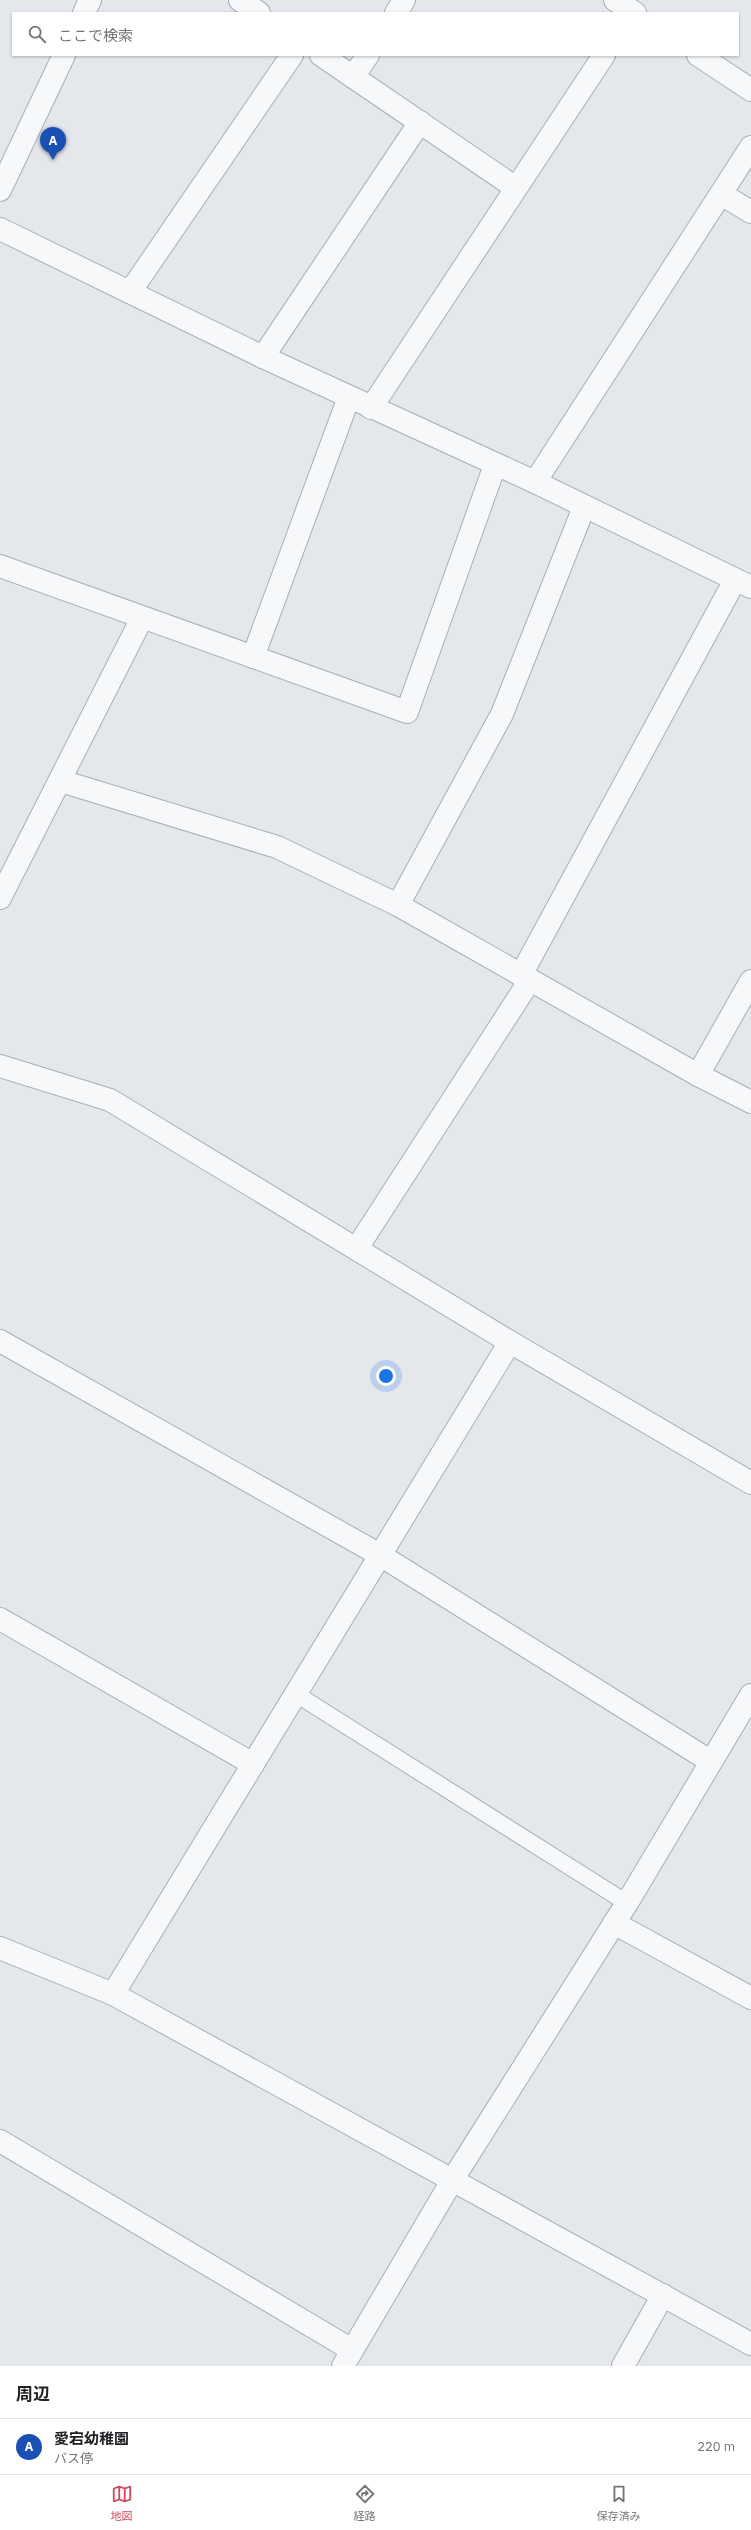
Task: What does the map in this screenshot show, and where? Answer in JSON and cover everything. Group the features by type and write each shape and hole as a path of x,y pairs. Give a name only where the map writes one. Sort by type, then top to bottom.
{"street":[{"path":"84,12 90,0"},
{"path":"240,0 258,12"},
{"path":"397,12 404,0"},
{"path":"1,185 64,56"},
{"path":"130,292 291,56"},
{"path":"322,56 516,188"},
{"path":"353,77 367,56"},
{"path":"371,408 603,56"},
{"path":"700,56 751,90"},
{"path":"263,357 420,122"},
{"path":"535,482 751,147"},
{"path":"721,194 751,212"},
{"path":"0,229 348,398 535,482 743,584 526,977 357,1248"},
{"path":"253,657 348,398"},
{"path":"0,566 407,712 495,465"},
{"path":"398,905 502,714 584,507"},
{"path":"0,898 61,781 142,618"},
{"path":"61,781 277,847 398,905 698,1074 751,1102"},
{"path":"698,1074 751,981"},
{"path":"0,1066 110,1100 357,1248 510,1342 751,1483"},
{"path":"0,1342 380,1555 710,1761"},
{"path":"113,1994 510,1342"},
{"path":"0,1618 253,1764"},
{"path":"0,2141 348,2358 453,2179 627,1903 710,1761 751,1695"},
{"path":"614,1923 751,1998"},
{"path":"0,1948 113,1994 453,2179 751,2344"},
{"path":"623,2366 663,2295"}],"lane":[{"path":"296,1694 627,1903"}],"place":[{"name":"愛宕幼稚園","path":"53,160"}]}
